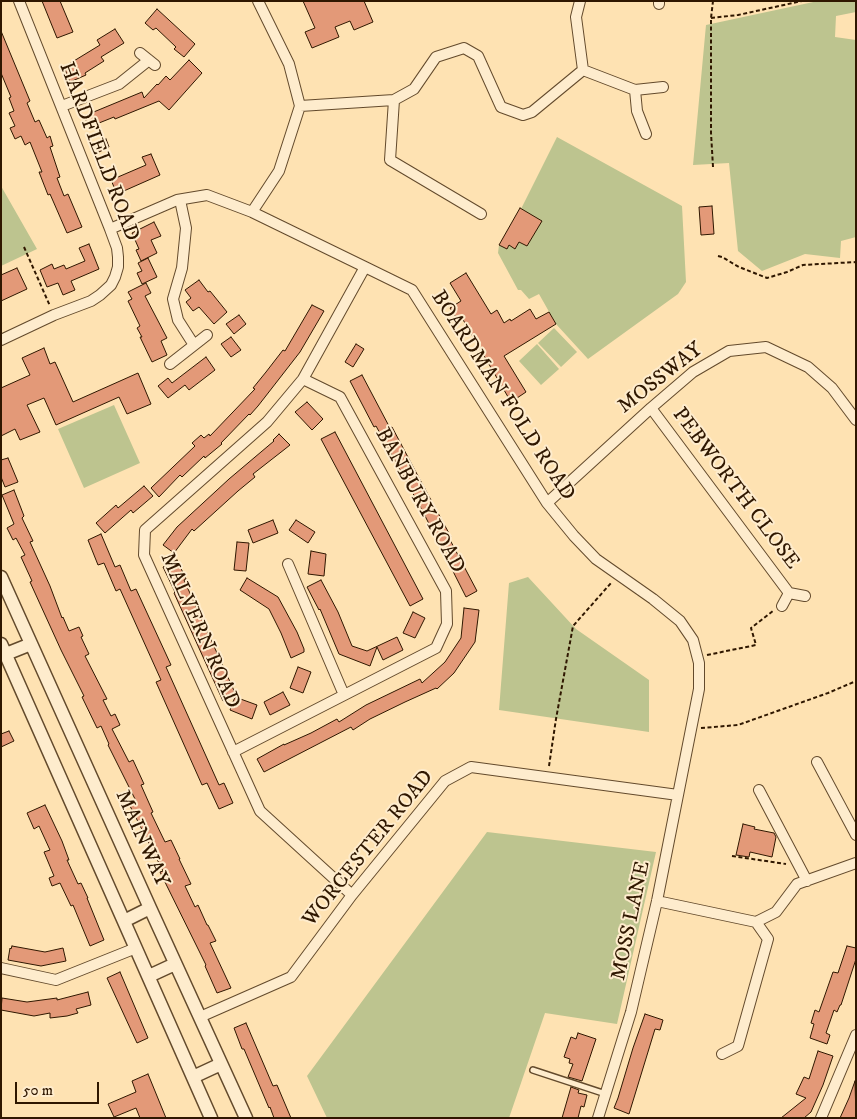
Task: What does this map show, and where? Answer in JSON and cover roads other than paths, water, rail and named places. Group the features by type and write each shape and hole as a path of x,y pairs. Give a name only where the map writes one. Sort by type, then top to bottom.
{"street":[{"name":"HARDFIELD ROAD","path":"1,340 54,315 91,301 111,285 118,267 118,257 110,228 19,1"},
{"path":"252,212 279,171 300,106 289,64 258,1"},
{"path":"580,1 576,17 583,70"},
{"path":"300,106 394,100 414,89 436,57 464,48 478,56 500,107 523,114 532,112 583,70"},
{"path":"62,106 119,84 152,62 140,53"},
{"path":"583,70 634,90 663,87"},
{"path":"634,90 637,111 646,134"},
{"path":"394,100 390,160 481,214"},
{"name":"BOARDMAN FOLD ROAD","path":"110,228 180,200 207,195 252,212 412,290 546,503 596,559 653,599 680,622 693,640 699,663 699,689 691,729"},
{"path":"180,200 186,228 182,268 173,299 178,320 194,345"},
{"name":"MALVERN ROAD","path":"352,895 260,811 144,555 145,530 267,422 303,379 365,266"},
{"path":"170,364 207,335"},
{"name":"MOSSWAY","path":"546,503 693,372 728,351 766,347 808,367 832,388 856,420"},
{"name":"BANBURY ROAD","path":"233,752 436,648 447,624 446,591 340,397 303,379"},
{"name":"PEBWORTH CLOSE","path":"651,408 790,593 806,596"},
{"path":"288,564 344,695"},
{"name":"MAINWAY","path":"1,576 246,1118"},
{"name":"PEBWORTH CLOSE","path":"782,606 790,593"},
{"path":"31,644 4,649 211,1118"},
{"name":"MOSS LANE","path":"598,1118 631,1012 657,901 691,729"},
{"path":"817,762 856,835"},
{"name":"WORCESTER ROAD","path":"200,1017 291,977 352,895 445,781 471,766 678,794"},
{"path":"759,790 807,881"},
{"path":"657,901 756,922 776,912 797,884 856,862"},
{"path":"124,920 150,908"},
{"path":"722,1054 738,1046 768,939 756,922"},
{"path":"1,968 56,980 136,948"},
{"path":"148,976 175,964"},
{"path":"821,1118 856,1036"},
{"path":"193,1077 221,1064"}],"lane":[{"path":"533,1070 606,1094"}]}
